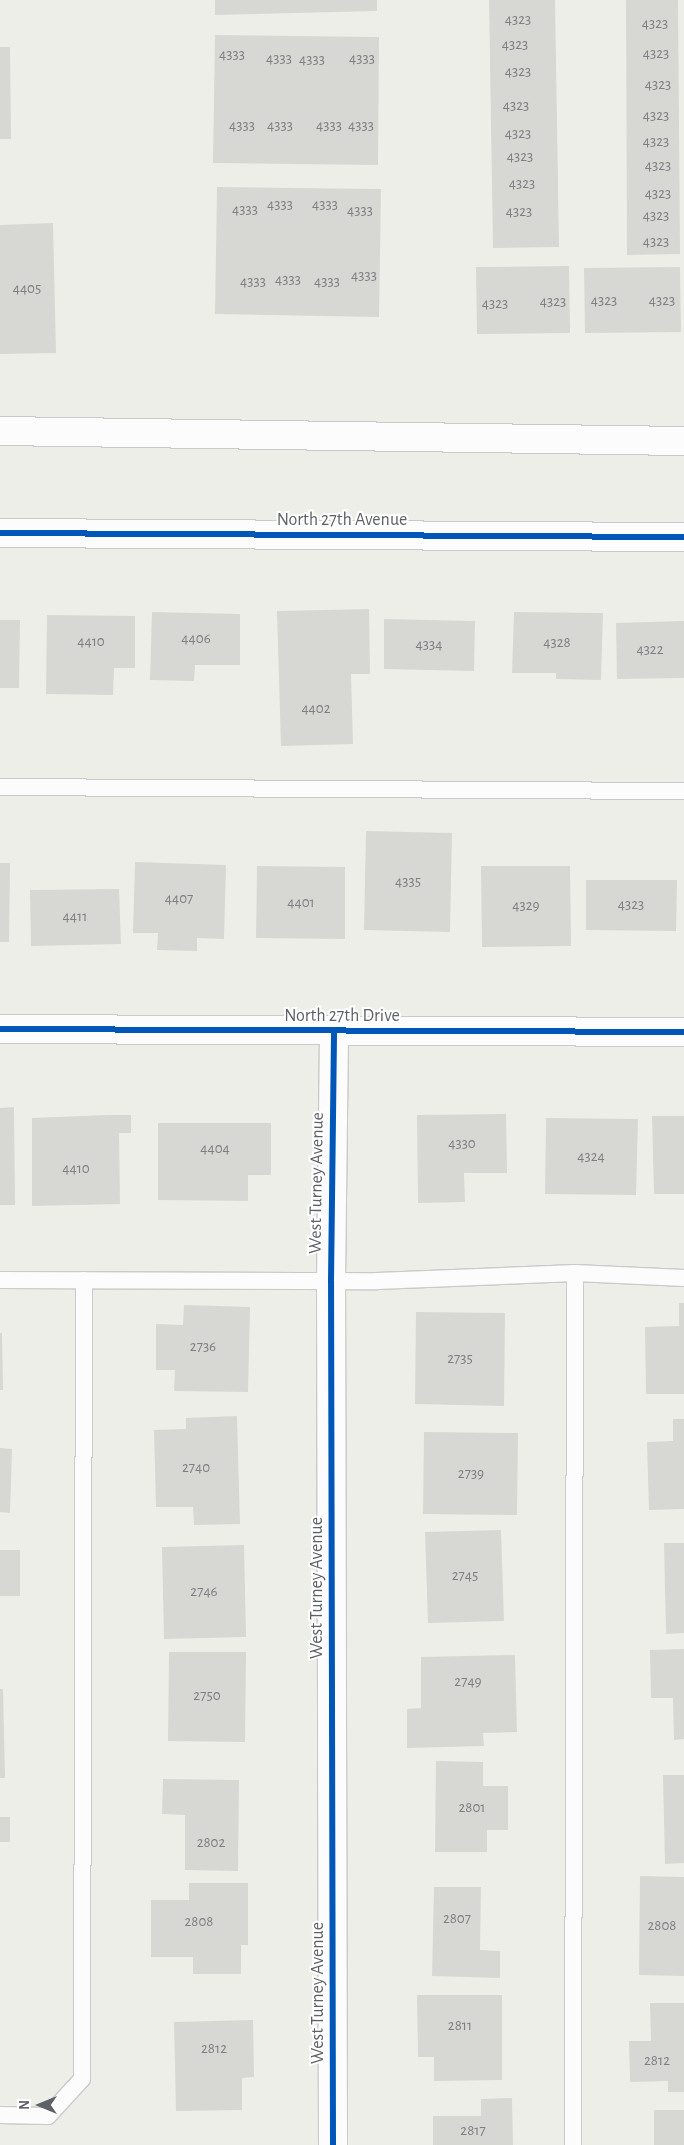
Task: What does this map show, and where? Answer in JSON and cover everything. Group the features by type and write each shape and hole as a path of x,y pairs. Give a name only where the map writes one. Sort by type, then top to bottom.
{"street":[{"path":"0,431 684,441"},
{"name":"North 27th Avenue","path":"0,533 684,537"},
{"name":"North 27th Drive","path":"0,1029 684,1032"},
{"name":"West Turney Avenue","path":"333,2145 331,1281 334,1031"}],"lane":[{"path":"0,787 684,791"},
{"path":"573,2145 575,1273"},
{"path":"0,1280 331,1281 575,1273 684,1278"},
{"path":"0,2116 48,2116 82,2078 84,1280"}],"building":[{"path":"215,0 377,0 377,11 215,15"},
{"path":"489,0 555,0 559,247 493,248"},
{"path":"626,0 678,0 680,254 627,255"},
{"path":"215,35 379,37 378,165 213,163"},
{"path":"0,47 10,47 11,139 0,139"},
{"path":"217,187 381,189 379,317 215,314"},
{"path":"53,223 56,353 0,354 0,225"},
{"path":"569,266 570,333 477,334 476,267"},
{"path":"680,267 681,332 585,333 584,268"},
{"path":"369,609 370,674 351,674 353,744 281,746 277,611"},
{"path":"152,612 240,614 240,665 195,665 194,681 150,680"},
{"path":"514,612 603,613 601,680 556,679 556,673 512,673"},
{"path":"47,615 135,616 135,668 114,668 113,695 46,694"},
{"path":"384,619 475,621 474,671 384,669"},
{"path":"0,620 20,620 19,688 0,688"},
{"path":"684,621 684,678 617,679 616,623"},
{"path":"366,831 452,833 450,932 364,930"},
{"path":"135,862 226,865 224,939 197,938 197,951 157,950 158,933 133,933"},
{"path":"0,863 10,863 9,942 0,942"},
{"path":"257,866 345,867 345,939 256,938"},
{"path":"481,866 570,866 571,946 482,947"},
{"path":"586,880 677,880 676,931 586,930"},
{"path":"119,889 121,944 31,946 30,890"},
{"path":"14,1107 15,1205 0,1205 0,1108"},
{"path":"506,1114 507,1173 464,1173 465,1202 418,1203 417,1115"},
{"path":"131,1115 131,1133 119,1133 120,1204 32,1206 32,1118"},
{"path":"652,1116 684,1116 684,1194 654,1194"},
{"path":"546,1118 638,1119 636,1195 545,1194"},
{"path":"158,1123 271,1123 271,1175 248,1175 248,1201 158,1200"},
{"path":"679,1303 684,1303 684,1394 646,1394 645,1327 679,1326"},
{"path":"184,1305 250,1307 248,1392 174,1391 175,1370 156,1370 156,1324 183,1325"},
{"path":"416,1312 505,1313 504,1406 415,1404"},
{"path":"0,1333 2,1333 3,1390 0,1390"},
{"path":"237,1416 240,1524 194,1525 193,1507 156,1507 154,1430 186,1429 186,1418"},
{"path":"673,1419 684,1419 684,1509 649,1510 647,1442 673,1441"},
{"path":"424,1432 518,1433 517,1515 423,1514"},
{"path":"0,1448 12,1449 10,1513 0,1512"},
{"path":"501,1530 504,1621 428,1623 425,1532"},
{"path":"664,1543 684,1543 684,1633 666,1634"},
{"path":"244,1545 246,1637 164,1639 162,1547"},
{"path":"0,1550 20,1550 20,1596 0,1596"},
{"path":"684,1649 684,1739 674,1740 673,1698 651,1698 650,1650"},
{"path":"169,1652 246,1652 245,1742 168,1741"},
{"path":"515,1655 517,1732 483,1733 484,1746 407,1748 407,1709 421,1708 421,1657"},
{"path":"0,1689 3,1689 5,1778 0,1778"},
{"path":"436,1761 483,1762 483,1786 508,1786 508,1830 487,1830 487,1852 435,1852"},
{"path":"663,1775 684,1775 684,1863 665,1864"},
{"path":"163,1779 239,1780 238,1871 185,1870 185,1815 162,1814"},
{"path":"0,1817 10,1817 10,1842 0,1842"},
{"path":"640,1876 684,1877 684,1976 639,1975"},
{"path":"189,1883 248,1883 248,1945 241,1945 241,1974 193,1974 193,1957 151,1957 151,1900 189,1900"},
{"path":"434,1887 481,1887 480,1950 500,1951 500,1978 432,1976"},
{"path":"417,1995 502,1995 502,2080 434,2081 434,2057 418,2057"},
{"path":"650,2003 684,2003 684,2092 668,2092 668,2081 630,2082 629,2041 651,2041"},
{"path":"253,2020 254,2077 242,2078 242,2110 176,2111 174,2022"},
{"path":"512,2098 513,2145 433,2145 433,2116 481,2116 481,2099"},
{"path":"654,2110 684,2110 684,2145 654,2145"}],"cycle path":[{"path":"0,533 684,537"},
{"path":"0,1029 684,1032"},
{"path":"333,2145 331,1281 334,1031"}]}
